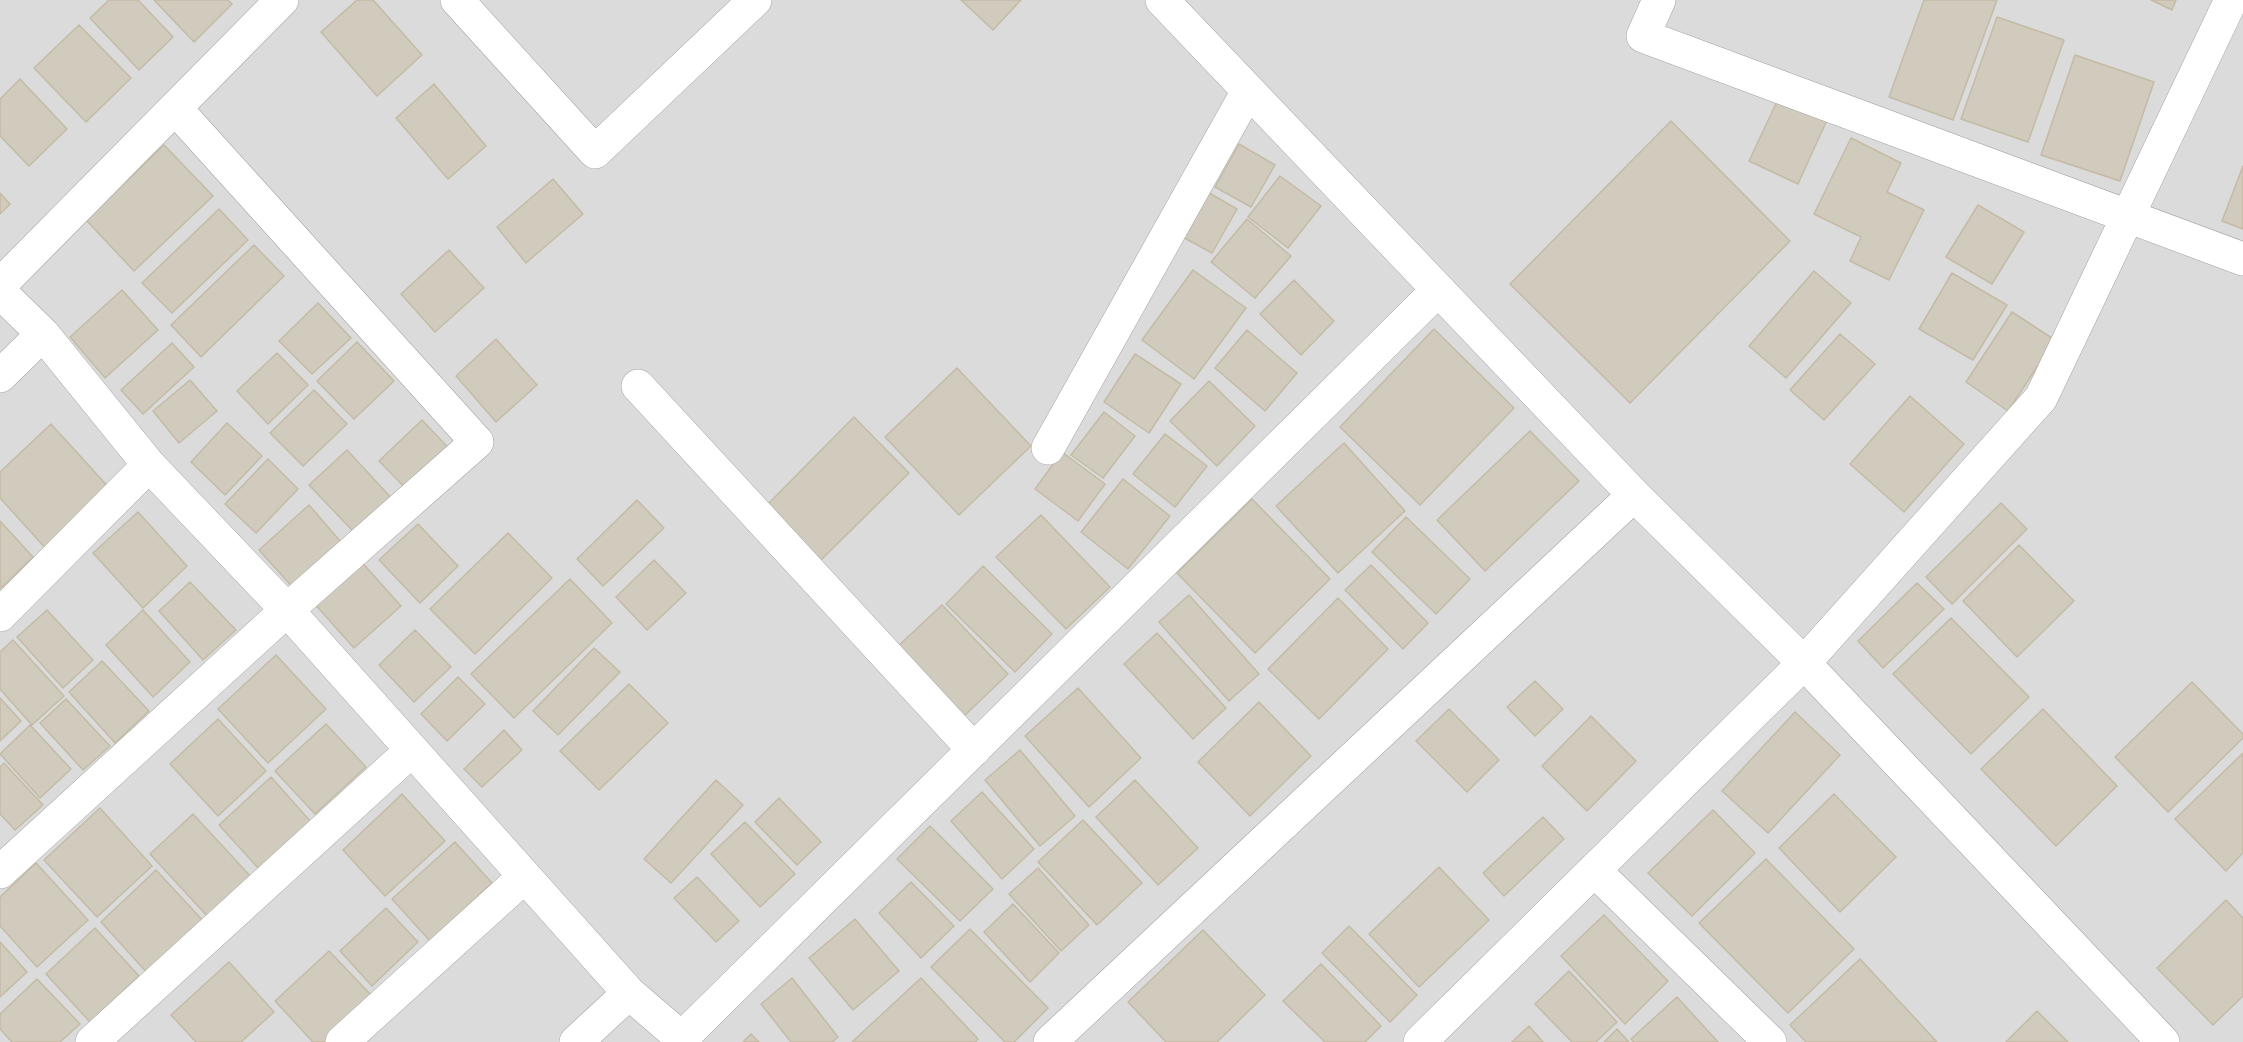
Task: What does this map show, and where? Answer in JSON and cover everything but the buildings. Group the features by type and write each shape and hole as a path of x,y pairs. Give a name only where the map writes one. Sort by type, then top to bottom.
{"street":[{"path":"0,285 282,0"},
{"path":"457,0 595,152 755,0"},
{"path":"1162,0 1634,495 1804,663 2163,1042"},
{"path":"1659,0 1643,36 2243,259"},
{"path":"1420,1042 1804,663 2041,398 2231,0"},
{"path":"1048,448 1248,91"},
{"path":"0,872 287,610 477,442 175,108"},
{"path":"0,292 44,334 149,465 287,610 629,993 684,1040 1438,290"},
{"path":"0,376 44,334"},
{"path":"638,386 974,750"},
{"path":"0,615 149,465"},
{"path":"1050,1042 1634,495"},
{"path":"92,1042 412,750"},
{"path":"1594,870 1770,1042"},
{"path":"342,1042 524,877"},
{"path":"576,1042 629,993"}],"shaded area":[{"path":"0,0 2243,0 2243,1042 0,1042"}]}
